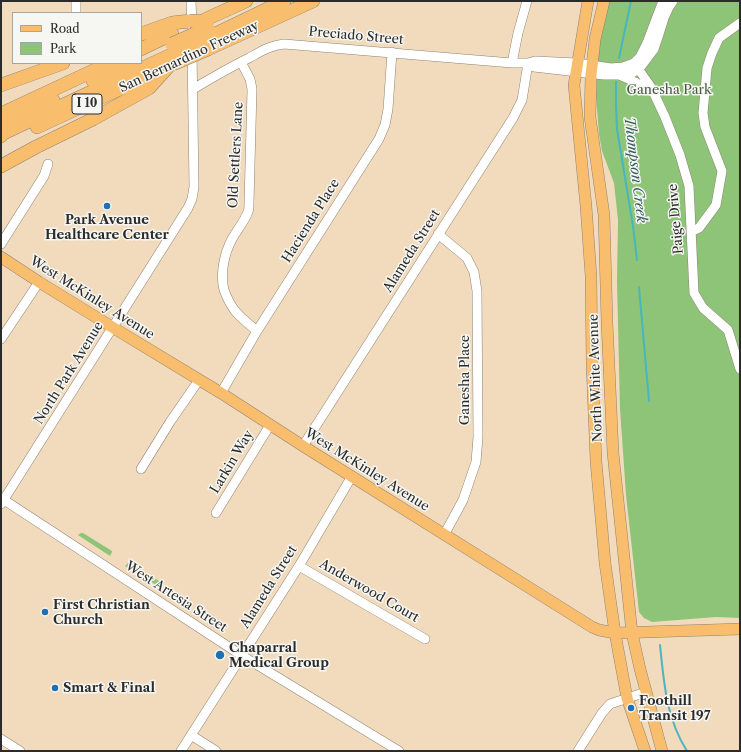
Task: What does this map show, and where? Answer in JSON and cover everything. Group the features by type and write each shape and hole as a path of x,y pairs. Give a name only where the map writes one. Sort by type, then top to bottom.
{"highway":[{"name":"San Bernardino Freeway","path":"1,144 172,48 206,31 246,1"},
{"path":"142,64 265,1"},
{"path":"142,58 172,48 206,31 284,1"},
{"name":"San Bernardino Freeway","path":"206,31 313,1"},
{"path":"142,34 172,48"},
{"name":"San Bernardino Freeway","path":"142,49 172,48"},
{"path":"1,166 93,119 149,88 172,48"},
{"path":"1,86 60,64"},
{"name":"I 10","path":"1,114 108,64"},
{"path":"1,124 129,64"},
{"path":"1,136 2,134 78,98 142,64"}],"main road":[{"name":"North White Avenue","path":"588,1 574,85 586,206 591,276 592,365 596,461 605,563 615,633 627,698 645,751"},
{"name":"North White Avenue","path":"604,1 595,39 590,84 590,117 604,215 612,450 632,633 662,751"},
{"name":"West McKinley Avenue","path":"1,257 112,328 221,393 592,627 615,633 740,629"}],"street":[{"path":"76,1 76,12"},
{"name":"North Park Avenue","path":"2,501 188,208 192,199 194,187 191,1"},
{"path":"512,63 518,33 527,1"},
{"path":"592,69 604,75 632,73 647,43 663,1"},
{"path":"592,69 636,66 654,49 664,18 673,1"},
{"path":"691,231 699,228 716,205 722,171 705,126 703,113 707,68 712,53 720,38 740,24"},
{"name":"Preciado Street","path":"193,89 268,48 284,44 512,63 528,63 535,61 592,69"},
{"name":"Hacienda Place","path":"221,393 257,331 379,139 385,125 388,109 392,52"},
{"name":"Old Settlers Lane","path":"241,62 250,79 252,89 250,203 248,212 231,241 225,256 223,278 227,298 238,314 257,331"},
{"name":"Alameda Street","path":"303,446 513,118 522,100 528,63"},
{"name":"Paige Drive","path":"636,66 651,87 665,117 680,155 687,180 694,293 703,308 728,330 739,359 740,369"},
{"path":"618,75 635,82 654,94"},
{"path":"1,244 44,176 48,164"},
{"name":"Ganesha Place","path":"438,234 467,258 474,272 477,291 478,437 476,462 463,500 444,535"},
{"path":"1,340 39,282"},
{"path":"141,469 170,422 199,380"},
{"name":"Larkin Way","path":"216,513 270,425"},
{"name":"Alameda Street","path":"181,751 299,566 352,476"},
{"name":"West Artesia Street","path":"2,501 242,655 399,751"},
{"name":"Anderwood Court","path":"299,566 425,639"},
{"path":"578,751 602,713 610,704 646,692"},
{"path":"191,735 216,751"},
{"path":"1,739 20,751"}],"green space":[{"name":"Ganesha Park","path":"609,1 740,1 740,618 716,617 652,622 644,618 639,612 626,495 620,409 617,281 618,220 614,183 602,151 596,96 598,55"},
{"path":"81,533 112,551 110,556 78,535"},
{"path":"128,563 159,581 158,586 125,566"}],"waterway":[{"name":"Thompson Creek","path":"619,58 631,1"},
{"name":"Thompson Creek","path":"616,82 617,129 637,260"},
{"name":"Thompson Creek","path":"639,287 649,401"},
{"name":"Thompson Creek","path":"660,645 670,713 674,726 687,751"}],"place":[{"name":"Park Avenue Healthcare Center","path":"107,206"},
{"name":"First Christian Church","path":"45,612"},
{"name":"Chaparral Medical Group","path":"220,655"},
{"name":"Smart & Final","path":"55,688"},
{"name":"Foothill Transit 197","path":"631,708"}]}
